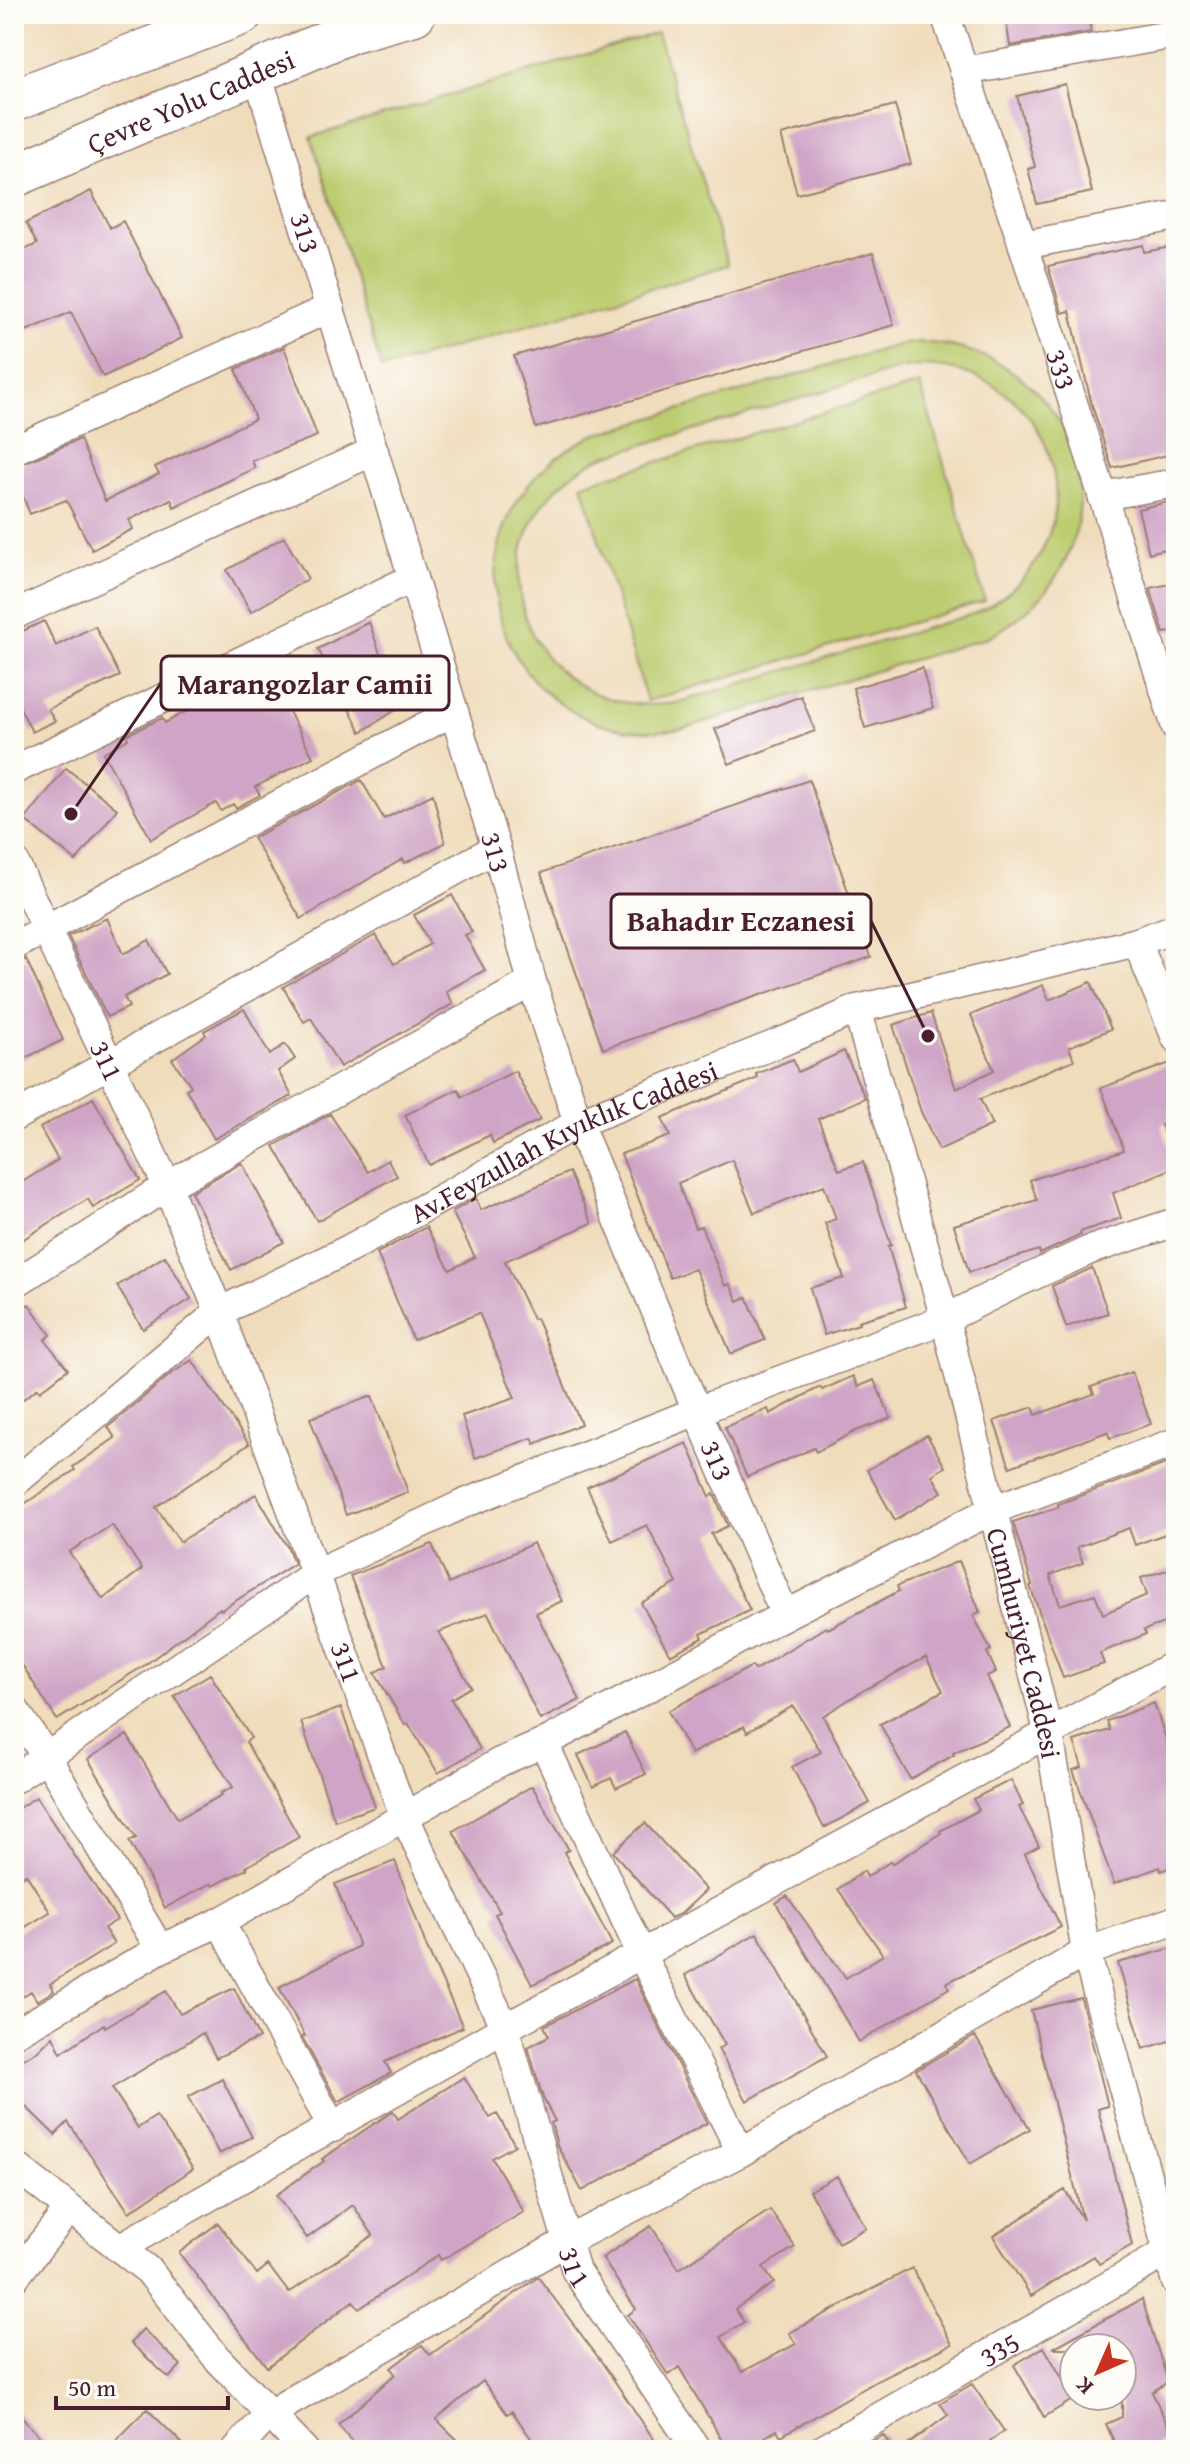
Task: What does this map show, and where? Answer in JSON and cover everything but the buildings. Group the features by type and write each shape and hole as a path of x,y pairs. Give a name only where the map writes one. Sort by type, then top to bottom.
{"highway":[{"path":"14,100 241,14"},
{"name":"Çevre Yolu Caddesi","path":"14,176 352,31 414,14"}],"street":[{"name":"333","path":"945,14 1023,245 1176,727"},
{"path":"964,71 1176,34"},
{"name":"313","path":"257,72 496,848 532,982 578,1123 785,1615"},
{"path":"1023,245 1176,216"},
{"path":"14,450 330,308"},
{"path":"14,615 374,451"},
{"path":"1102,496 1176,483"},
{"path":"14,770 413,578"},
{"path":"14,946 454,711"},
{"path":"14,1117 496,848"},
{"name":"311","path":"14,861 167,1186 219,1312 405,1818 505,2028 576,2271 697,2450"},
{"name":"Av.Feyzullah Kıyıklık Caddesi","path":"14,1483 219,1312 349,1249 578,1123 857,1009 1137,942 1176,928"},
{"path":"1137,942 1176,1038"},
{"path":"14,1284 167,1186 532,982"},
{"name":"Cumhuriyet Caddesi","path":"857,1009 945,1319 1049,1735 1086,1952 1172,2249 1176,2282"},
{"path":"14,1779 316,1573 463,1504 697,1411 945,1319 1090,1250 1176,1222"},
{"path":"14,2034 160,1949 220,1922 500,1762 544,1743 785,1615 992,1510 1176,1442"},
{"path":"119,2248 505,2028 1176,1664"},
{"path":"14,1709 46,1756 160,1949"},
{"path":"544,1743 642,1956 741,2152"},
{"path":"236,2450 269,2414 567,2241 741,2152 1086,1952 1176,1920"},
{"path":"220,1922 333,2128"},
{"path":"14,2165 149,2271 216,2357 304,2450"},
{"path":"14,2278 69,2209"},
{"name":"335","path":"822,2450 1172,2249"}],"green space":[{"path":"657,33 728,265 382,369 311,137"},
{"path":"918,342 977,354 1024,381 1057,418 1076,463 1079,512 1066,560 1035,603 986,638 682,729 617,728 564,707 525,670 502,624 495,572 507,520 540,473 594,435 897,345","holes":["918,366 969,374 1009,396 1037,428 1052,467 1055,508 1043,549 1016,586 973,614 676,703 621,702 577,684 544,653 525,614 519,571 530,528 557,489 602,457 898,369"]},
{"path":"920,384 985,601 647,701 582,484"}],"place":[{"name":"Marangozlar Camii","path":"71,814"},
{"name":"Bahadır Eczanesi","path":"928,1036"}]}
